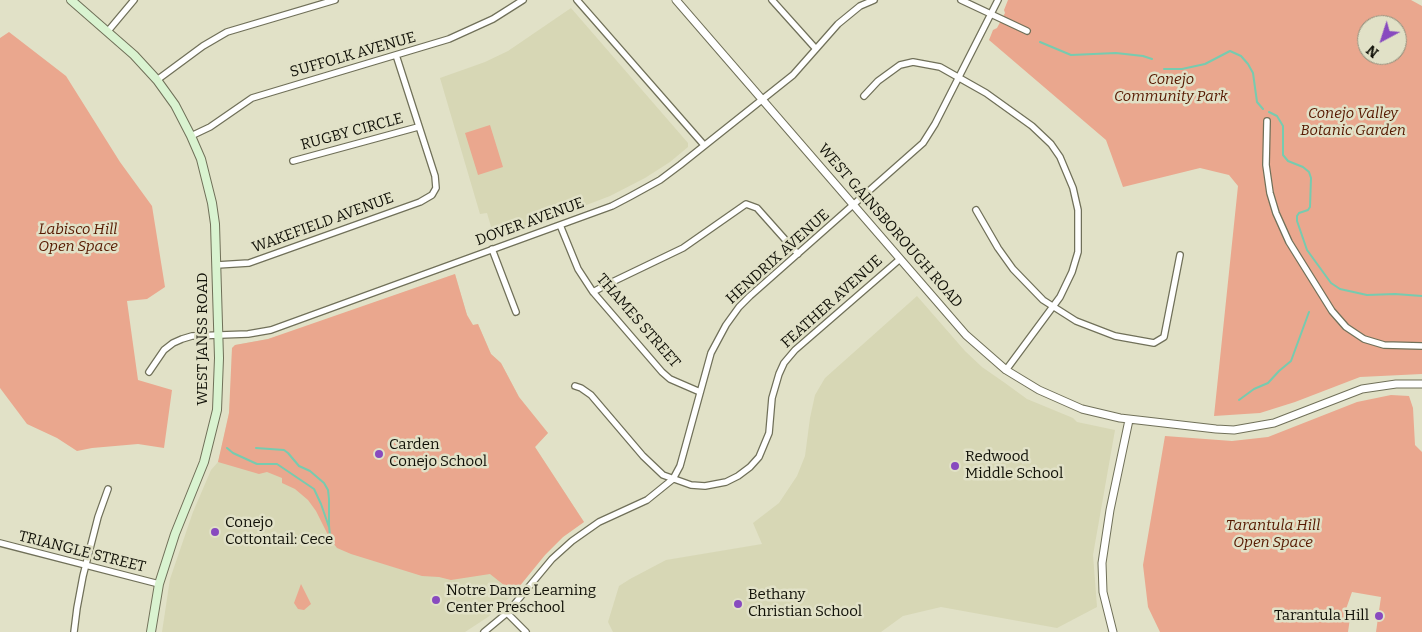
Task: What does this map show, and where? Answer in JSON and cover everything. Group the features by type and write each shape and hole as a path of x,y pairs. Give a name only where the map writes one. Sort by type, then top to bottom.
{"main road":[{"name":"WEST JANSS ROAD","path":"71,0 134,54 157,80 175,105 201,159 212,203 217,265 218,335 218,393 214,426 204,462 175,534 159,584 151,632"}],"street":[{"path":"108,31 134,0"},
{"path":"157,80 227,32 335,0"},
{"name":"SUFFOLK AVENUE","path":"191,136 210,127 252,98 466,32 523,0"},
{"path":"577,0 704,145"},
{"name":"WEST GAINSBOROUGH ROAD","path":"676,0 966,335 1006,370 1026,383 1055,398 1089,410 1128,420"},
{"path":"772,0 816,49"},
{"name":"DOVER AVENUE","path":"149,372 164,350 173,343 192,336 248,334 270,330 612,206 643,190 680,165 798,70 859,3 874,0"},
{"path":"961,0 1026,31"},
{"name":"HENDRIX AVENUE","path":"484,632 507,613 552,559 572,541 600,522 647,500 673,479 680,466 711,353 726,325 739,306 923,143 960,78 998,0"},
{"path":"396,55 418,127"},
{"path":"864,96 889,71 900,65 913,62 940,67 986,93 1044,135 1055,148 1064,164 1078,210 1078,252 1066,286 1006,370"},
{"path":"1267,121 1266,164 1270,193 1276,213 1289,242 1332,310 1346,327 1364,339 1384,345 1422,346"},
{"name":"RUGBY CIRCLE","path":"292,161 418,127"},
{"name":"WAKEFIELD AVENUE","path":"217,265 249,263 427,199 434,192 436,184 418,127"},
{"path":"593,292 683,248 746,204 757,208 798,254"},
{"path":"976,210 998,248 1013,269 1052,307 1076,322 1115,336 1158,342 1164,337 1180,255"},
{"name":"THAMES STREET","path":"560,225 578,269 593,292 662,372 670,379 700,392"},
{"path":"492,249 516,312"},
{"name":"FEATHER AVENUE","path":"575,386 591,395 643,456 663,475 691,485 716,485 738,476 759,457 769,433 772,398 784,363 808,338 900,259"},
{"path":"1113,632 1103,592 1102,568 1112,501 1128,420 1216,429 1246,428 1274,423 1362,389 1396,384 1422,384"},
{"path":"74,632 86,566 98,517 108,488"},
{"name":"TRIANGLE STREET","path":"0,543 159,584"},
{"path":"507,613 526,632"}],"shaded area":[{"path":"571,8 688,143 688,147 670,162 645,178 610,196 495,240 487,213 480,214 440,78 485,62 508,51"},
{"name":"Carden Conejo School","path":"455,274 467,315 473,325 478,324 491,354 501,363 519,397 548,433 535,447 584,522 563,537 545,555 514,593 488,617 465,632 162,632 170,579 193,512 211,470 218,462 229,413 232,348 235,345 288,333"},
{"name":"Redwood Middle School","path":"917,296 965,351 982,367 1027,399 1073,418 1077,422 1115,430 1093,555 1097,607 1057,628 941,607 903,616 881,632 613,632 608,622 619,586 630,579 666,560 762,544 753,523 779,503 797,476 805,456 815,395 825,378"}],"green space":[{"path":"1008,0 1411,0 1422,6 1422,374 1360,377 1295,402 1260,413 1214,416 1238,186 1229,175 1200,168 1123,187 1106,140 989,40 993,30 997,28 1005,13 1004,10"},
{"name":"Labisco Hill Open Space","path":"9,32 66,76 120,162 152,206 165,287 147,299 127,301 138,380 172,390 164,448 138,444 77,451 57,438 27,424 0,388 0,38"},
{"path":"490,125 503,167 478,175 465,133"},
{"name":"Carden Conejo School","path":"455,274 467,315 473,325 478,324 491,354 501,363 519,397 548,433 535,447 584,522 563,537 545,555 514,593 490,574 451,580 422,576 337,548 308,500 295,489 282,483 282,478 267,472 259,474 218,462 229,413 232,348 235,345 268,339"},
{"name":"Tarantula Hill Open Space","path":"1391,395 1409,396 1413,408 1415,445 1422,452 1422,632 1376,632 1381,597 1352,592 1346,609 1351,611 1348,632 1160,632 1148,607 1143,565 1165,436 1232,441 1268,437 1357,402"},
{"path":"301,584 311,604 304,610 298,609 294,603"}],"waterway":[{"path":"1040,42 1071,55 1116,53 1152,59"},
{"path":"1164,69 1182,69 1205,64 1230,51 1241,56 1248,64 1253,73 1257,102 1263,109"},
{"path":"1269,112 1277,116 1283,126 1283,155 1288,161 1303,167 1309,172 1311,178 1310,207 1308,210 1299,213 1297,221 1307,250 1331,283 1340,289 1367,295 1395,294 1422,296"},
{"path":"1239,400 1254,389 1268,383 1291,361 1309,312"},
{"path":"227,448 233,453 257,464 277,464 314,489 329,527"},
{"path":"256,448 284,450 299,466 310,471 324,483 328,490 330,537 333,541"}],"place":[{"name":"Carden Conejo School","path":"379,454"},
{"name":"Redwood Middle School","path":"955,466"},
{"name":"Conejo Cottontail: Cece","path":"215,532"},
{"name":"Notre Dame Learning Center Preschool","path":"436,600"},
{"name":"Bethany Christian School","path":"738,604"},
{"name":"Tarantula Hill","path":"1379,616"}],"park label":[{"name":"Conejo Community Park","path":"1171,88"},
{"name":"Conejo Valley Botanic Garden","path":"1353,122"}]}
